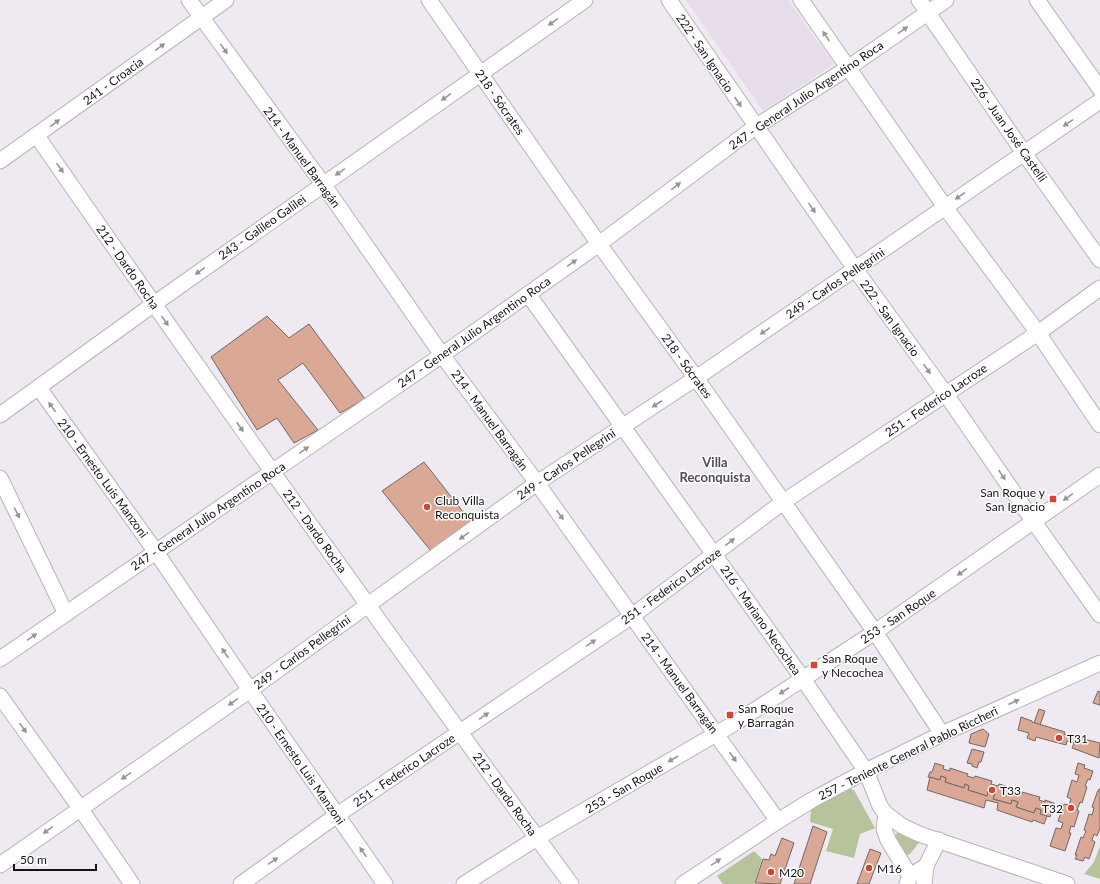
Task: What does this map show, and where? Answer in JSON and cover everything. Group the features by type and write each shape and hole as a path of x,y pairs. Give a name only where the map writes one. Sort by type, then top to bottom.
{"street":[{"name":"214 - Manuel Barragán","path":"189,0 322,184 442,355 537,483 778,821"},
{"name":"241 - Croacia","path":"0,162 226,0"},
{"name":"218 - Sócrates","path":"429,0 599,244 696,378 875,632 942,734"},
{"name":"243 - Galileo Galilei","path":"0,415 322,184 585,0"},
{"name":"222 - San Ignacio","path":"669,0 855,269 945,393 1100,615"},
{"path":"801,0 945,207 1038,333 1100,425"},
{"name":"226 - Juan José Castelli","path":"919,0 1024,153 1100,260"},
{"name":"247 - General Julio Argentino Roca","path":"0,660 442,355 599,244 755,126 848,68 946,0"},
{"path":"1037,0 1100,89"},
{"name":"249 - Carlos Pellegrini","path":"0,864 250,690 537,483 696,378 1100,101"},
{"name":"212 - Dardo Rocha","path":"37,136 272,472 571,884"},
{"name":"251 - Federico Lacroze","path":"241,884 338,815 632,616 784,502 945,393 1038,333 1100,288"},
{"name":"216 - Mariano Necochea","path":"528,294 803,679 866,771 880,806 886,814"},
{"name":"210 - Ernesto Luis Manzoni","path":"39,388 156,552 385,884"},
{"name":"253 - San Roque","path":"464,884 537,838 735,724 875,632 1100,475"},
{"path":"0,478 66,614"},
{"name":"257 - Teniente General Pablo Riccheri","path":"683,884 812,800 866,771 942,734 1100,663"},
{"path":"0,696 132,884"},
{"path":"926,866 908,880 884,829 886,814 902,826 919,834 1067,884"},
{"path":"924,884 926,866 939,840"}],"shaded area":[{"path":"686,0 788,0 834,64 763,111"}],"green space":[{"path":"848,788 854,790 875,828 860,834 854,858 826,851 833,829 810,822 811,810"},
{"path":"903,828 922,839 910,854 906,856 892,838"},
{"path":"1100,846 1100,879 1084,874 1094,862"},
{"path":"754,851 762,859 754,884 723,884 717,876"}],"building":[{"path":"267,316 289,338 309,324 365,399 340,413 303,363 278,380 318,430 294,443 277,418 257,430 211,357"},
{"name":"Club Villa Reconquista","path":"424,462 471,522 431,551 382,491"},
{"path":"1098,691 1100,692 1100,705 1093,703"},
{"path":"1039,709 1045,711 1040,725 1034,723"},
{"name":"T31","path":"1021,717 1065,732 1064,734 1100,743 1099,758 1072,748 1074,743 1067,741 1066,745 1036,737 1035,741 1027,738 1029,733 1018,730"},
{"path":"983,729 989,734 985,747 969,743 971,734"},
{"name":"T33","path":"972,749 984,752 981,762 979,762 977,768 972,766 972,764 967,763"},
{"name":"T33","path":"935,763 944,766 943,769 950,771 950,768 968,774 967,776 974,778 975,776 992,781 991,784 998,786 999,784 1016,789 1015,792 1022,794 1022,792 1040,797 1039,800 1054,803 1050,817 1040,814 1041,810 1036,808 1034,813 1016,807 1018,802 1012,800 1011,804 993,799 995,793 988,791 987,796 968,790 969,786 965,784 964,788 945,782 946,778 941,776 940,780 928,777 930,772 932,772"},
{"name":"T32","path":"1078,763 1085,765 1084,768 1093,771 1090,780 1088,779 1085,786 1087,787 1082,803 1080,802 1077,810 1079,811 1074,827 1071,826 1069,833 1071,833 1065,851 1050,846 1056,828 1061,829 1063,823 1058,821 1064,804 1069,805 1071,799 1067,797 1072,780 1077,782 1079,775 1075,774"},
{"path":"941,776 946,778 945,782 964,788 965,784 969,786 968,790 987,796 988,791 995,793 993,799 1011,804 1012,800 1018,802 1016,807 1034,813 1036,808 1041,810 1040,814 1047,816 1044,824 1033,820 1032,822 997,810 998,803 986,800 984,808 927,790 930,777 940,780"},
{"name":"T32","path":"1100,789 1100,828 1097,836 1094,834 1092,840 1095,842 1089,859 1085,857 1083,861 1075,859 1081,837 1083,838 1086,831 1084,830 1089,814 1092,815 1094,808 1092,807 1098,790"},
{"name":"M20","path":"813,826 827,832 810,884 794,884"},
{"name":"M20","path":"782,838 794,843 780,884 755,883 763,859 769,860 771,854 775,856"},
{"name":"M16","path":"870,849 881,853 869,884 857,884"}],"place":[{"name":"San Roque y San Ignacio","path":"1053,499"},
{"name":"Club Villa Reconquista","path":"427,507"},
{"name":"San Roque y Necochea","path":"814,665"},
{"name":"San Roque y Barragán","path":"730,715"},
{"name":"T31","path":"1059,738"},
{"name":"T33","path":"992,790"},
{"name":"T32","path":"1071,808"},
{"name":"M16","path":"869,868"},
{"name":"M20","path":"771,872"}],"district":[{"name":"Villa Reconquista","path":"715,470"}]}
